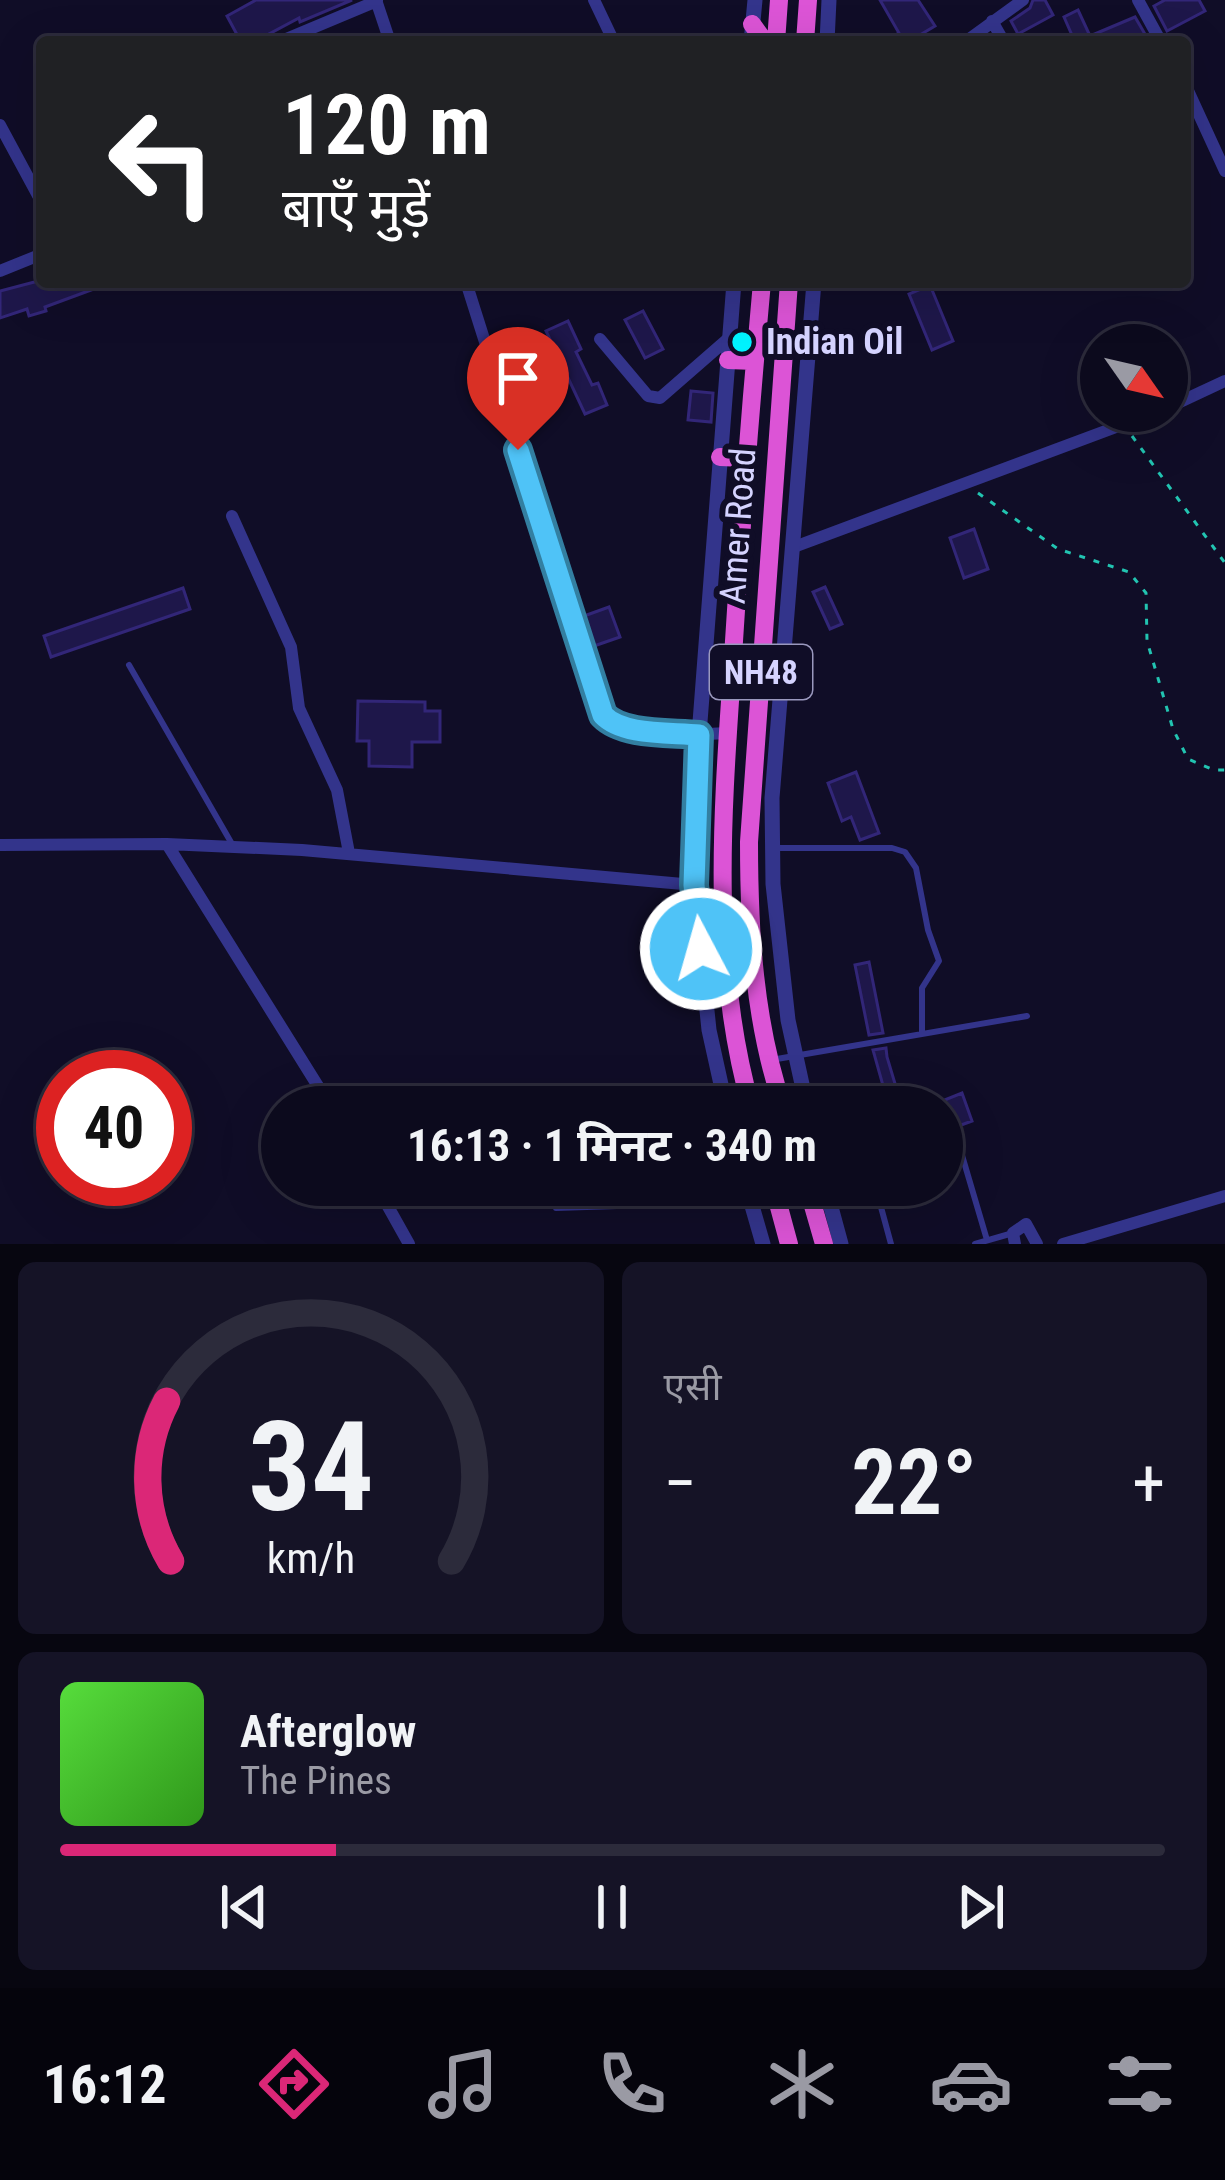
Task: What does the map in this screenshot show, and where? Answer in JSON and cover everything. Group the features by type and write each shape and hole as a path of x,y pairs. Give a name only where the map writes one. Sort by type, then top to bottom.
{"highway":[{"path":"776,36 779,0"},
{"path":"806,36 808,0"},
{"name":"NH48","path":"747,1086 728,996 722,880 745,458 761,288"},
{"name":"Amer Road","path":"769,1060 749,922 749,842 788,288"},
{"path":"728,360 755,361"},
{"path":"720,458 745,458"},
{"path":"766,607 788,608"},
{"name":"NH48","path":"769,1060 776,1086"},
{"path":"778,1206 789,1244"},
{"path":"813,1206 824,1244"}],"street":[{"path":"594,0 611,36"},
{"path":"752,33 755,0"},
{"path":"827,36 830,0"},
{"path":"973,36 1023,0"},
{"path":"1138,0 1158,36"},
{"path":"293,36 376,1 388,36"},
{"path":"992,21 1001,36"},
{"path":"1191,97 1225,171"},
{"path":"0,125 36,192"},
{"path":"0,271 36,256"},
{"path":"468,288 603,715 626,727 728,734"},
{"path":"721,1086 709,1030 694,885 699,735 734,288"},
{"path":"802,1086 788,1020 772,848 772,797 814,288"},
{"path":"600,339 647,396 660,398 730,337"},
{"path":"1188,398 1225,382"},
{"path":"794,547 1106,432"},
{"path":"232,516 291,647 299,708 337,790 349,854"},
{"path":"0,845 167,844 349,854 694,885"},
{"path":"167,844 319,1086"},
{"path":"1063,1244 1225,1196"},
{"path":"388,1206 410,1244"},
{"path":"752,1206 763,1244"},
{"path":"831,1206 841,1244"},
{"path":"1014,1238 1026,1224 1037,1244"}],"lane":[{"path":"129,665 234,848"},
{"path":"772,848 892,848 910,857 939,961 922,988 922,1034"},
{"path":"769,1060 1027,1016"},
{"path":"963,1161 987,1240"},
{"path":"556,1208 617,1206"},
{"path":"881,1206 891,1244"},
{"path":"975,1244 1014,1238"}],"path":[{"path":"1129,432 1225,563"},
{"path":"967,485 1058,549 1129,572 1146,593 1147,641 1173,729 1188,759 1225,770"}],"building":[{"path":"256,0 352,0 300,22 299,18 265,36 238,36 227,16"},
{"path":"880,0 918,0 935,26 918,36 893,36 899,33"},
{"path":"1033,0 1045,0 1053,15 1018,34 1011,21 1030,8"},
{"path":"1165,0 1199,0 1205,11 1167,31 1154,6"},
{"path":"1078,10 1090,36 1072,36 1064,17"},
{"path":"1135,17 1146,36 1090,36"},
{"path":"36,282 36,288 96,288 45,307 46,311 29,316 27,309 0,318 0,291"},
{"path":"931,288 953,341 932,350 909,294"},
{"path":"643,311 663,349 645,358 625,320"},
{"path":"568,321 581,349 576,352 607,405 585,414 546,331"},
{"path":"691,391 713,393 711,422 688,420"},
{"path":"974,529 988,569 964,578 950,538"},
{"path":"825,587 842,624 830,629 813,592"},
{"path":"183,588 190,609 51,657 44,636"},
{"path":"609,607 620,637 594,646 584,616"},
{"path":"358,701 425,702 425,711 440,711 440,742 412,742 412,767 369,766 369,741 357,741"},
{"path":"856,772 879,833 860,840 851,817 842,821 828,783"},
{"path":"869,962 883,1033 869,1035 855,965"},
{"path":"886,1048 896,1086 883,1086 873,1050"},
{"path":"963,1096 972,1121 963,1124"}],"place":[{"name":"Indian Oil","path":"742,342"}],"route":[{"path":"518,450 603,715 626,727 699,735 694,885 701,949"}]}
